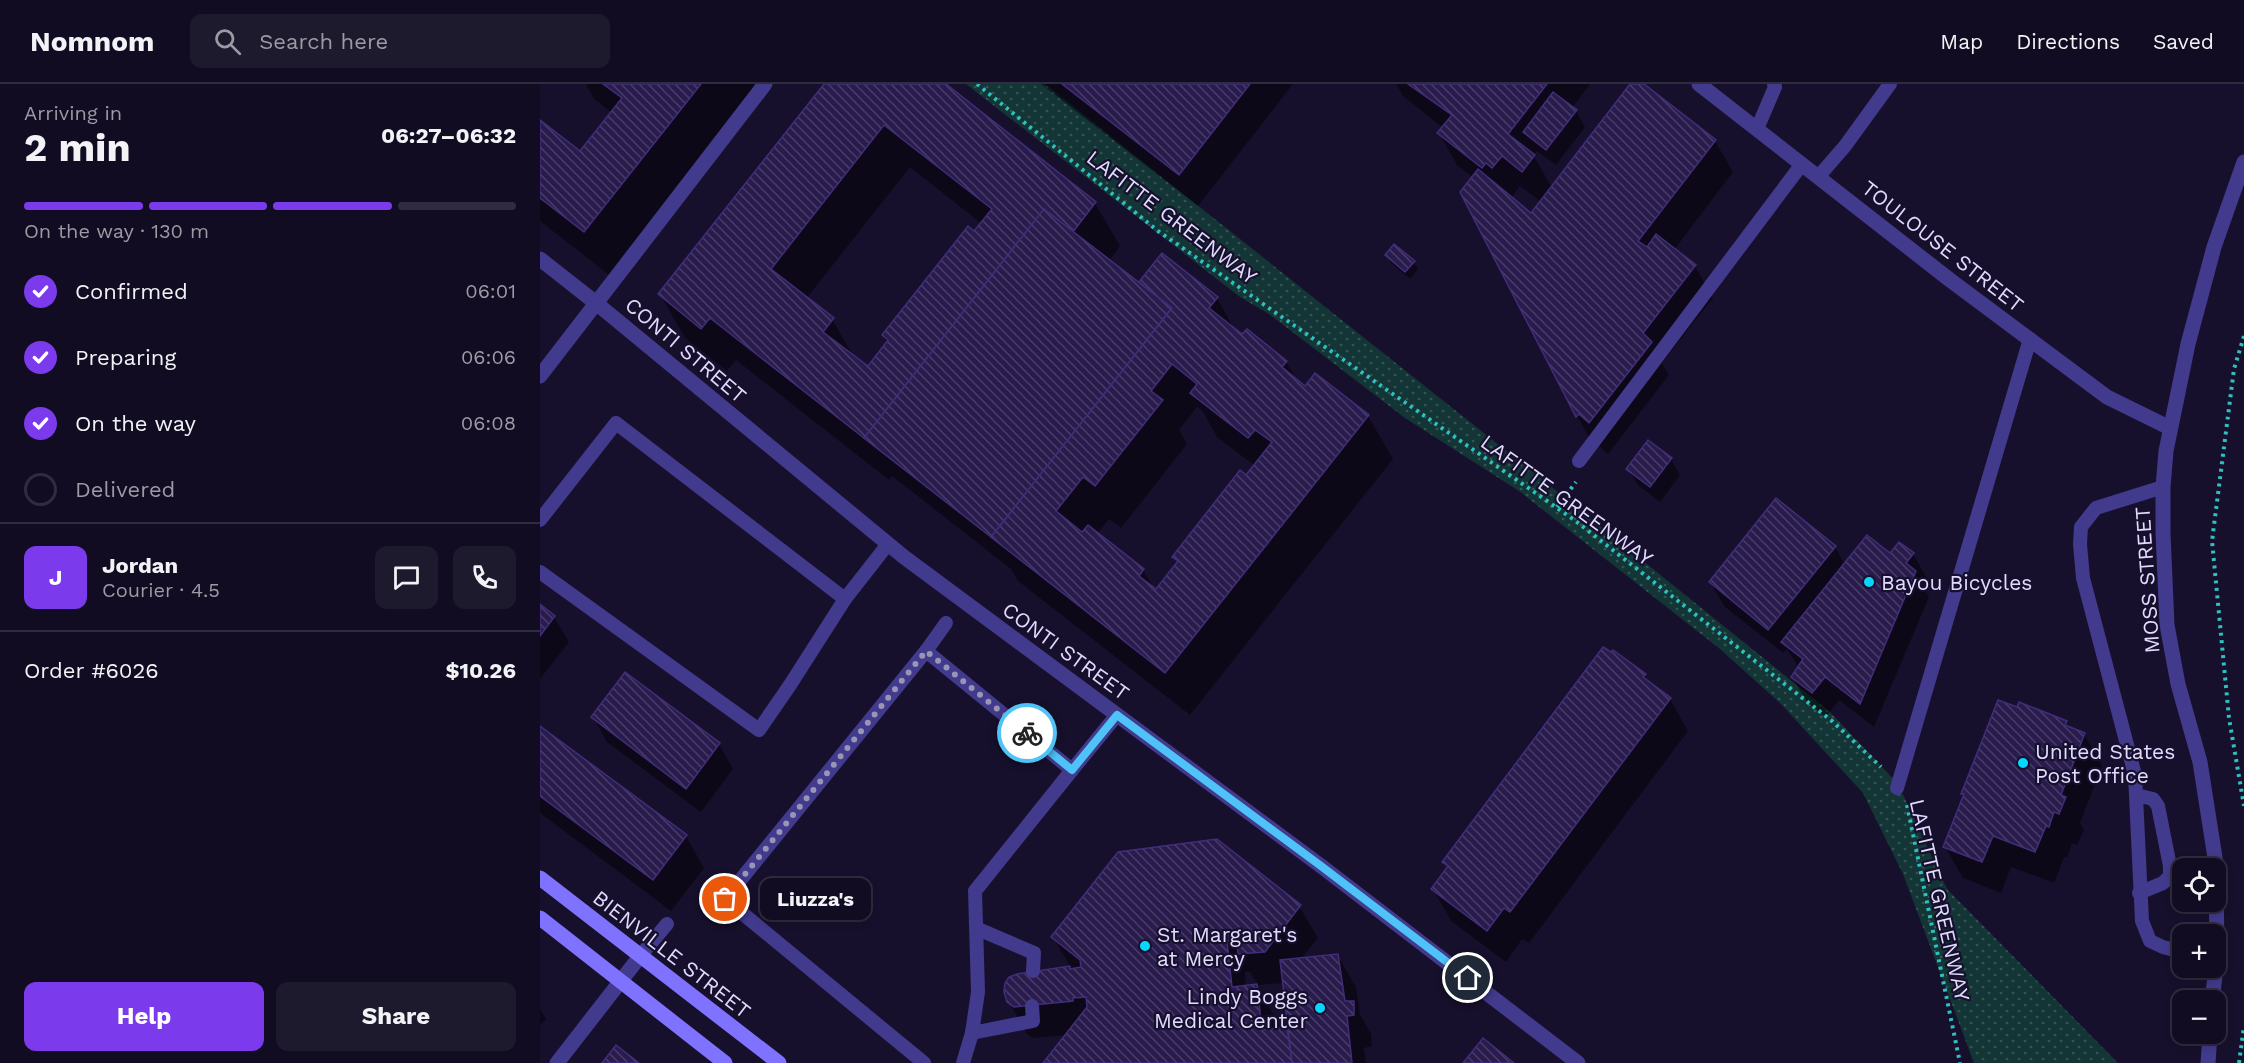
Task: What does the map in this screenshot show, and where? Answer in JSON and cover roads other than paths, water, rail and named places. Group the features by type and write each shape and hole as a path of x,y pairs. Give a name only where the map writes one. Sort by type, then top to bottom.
{"street":[{"path":"540,376 765,84"},
{"name":"TOULOUSE STREET","path":"1699,84 1912,251 2108,397 2170,428"},
{"name":"MOSS STREET","path":"2216,924 2216,864 2200,762 2178,684 2167,625 2163,487 2170,428 2188,344 2214,248 2244,162"},
{"name":"CONTI STREET","path":"540,259 888,544 1321,866 1578,1063"},
{"name":"BIENVILLE STREET","path":"540,878 778,1063"},
{"path":"540,918 725,1063"},
{"path":"557,1063 641,955"},
{"path":"2208,1063 2209,1044"}],"lane":[{"path":"1757,129 1775,87 1774,84"},
{"path":"1819,176 1845,146 1890,84"},
{"path":"1579,461 1802,164"},
{"path":"1897,788 2030,339"},
{"path":"540,520 616,423 845,599"},
{"path":"2163,487 2096,508 2080,527 2080,544 2084,578 2135,775 2142,921 2150,941 2172,949"},
{"path":"540,572 759,730 845,599 888,544"},
{"path":"924,1063 725,899 926,651 946,623"},
{"path":"926,651 1072,770"},
{"path":"963,1063 972,1033 978,992 978,929 975,891 1117,715"},
{"path":"2136,795 2153,799 2158,806 2170,866 2170,876 2163,883 2139,893"},
{"path":"641,955 667,924"},
{"path":"978,929 1034,953 1033,971"},
{"path":"972,1033 1033,1021 1032,1006"}],"place":[{"name":"Bayou Bicycles","path":"1869,582"},
{"name":"United States Post Office","path":"2023,763"},
{"name":"Liuzza's","path":"725,899"},
{"name":"St. Margaret's at Mercy","path":"1145,946"},
{"name":"Lindy Boggs Medical Center","path":"1320,1008"}]}
